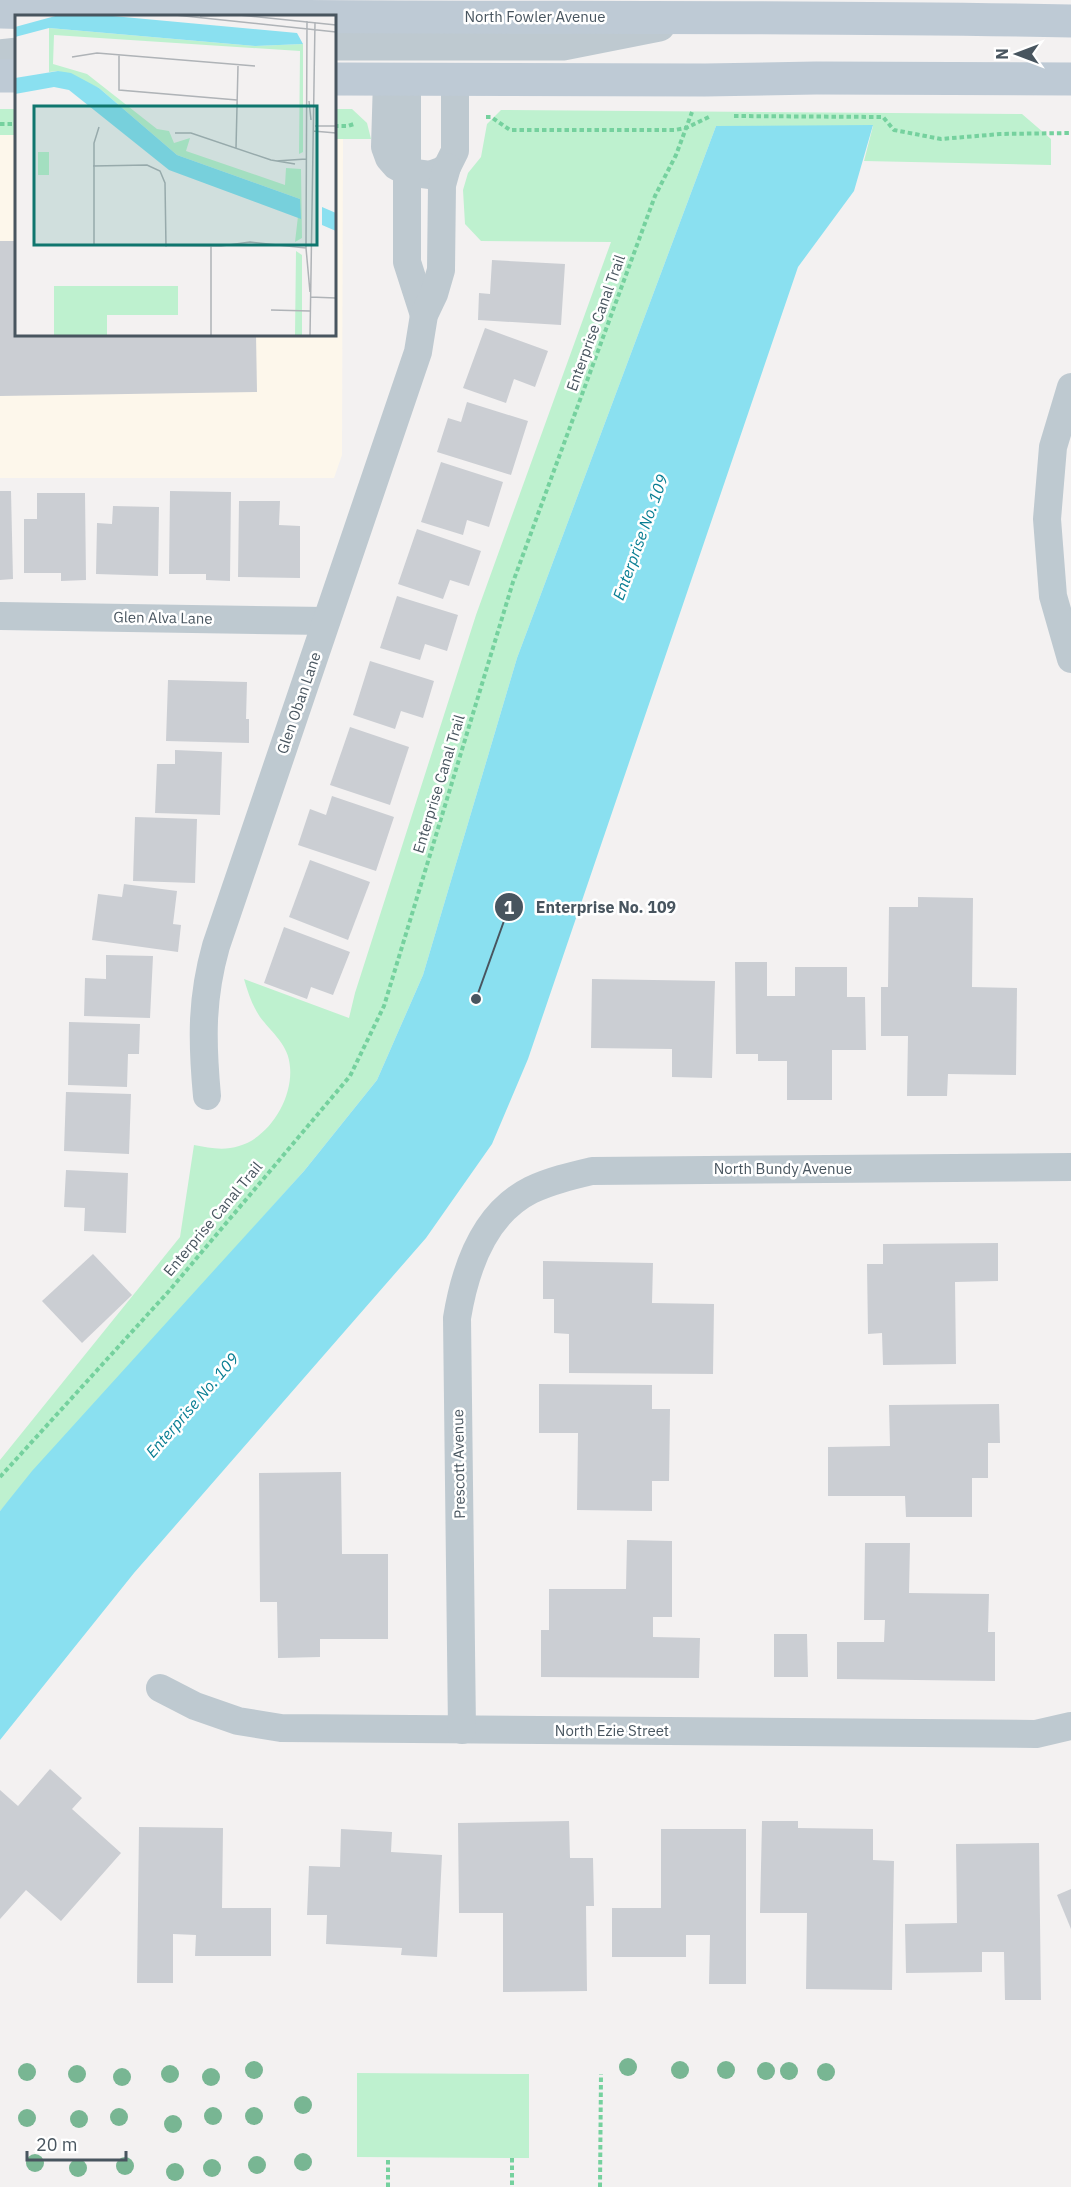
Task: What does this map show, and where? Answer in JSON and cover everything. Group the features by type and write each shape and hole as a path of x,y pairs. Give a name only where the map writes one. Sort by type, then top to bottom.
{"main road":[{"name":"North Fowler Avenue","path":"0,12 154,8 205,11 696,18 1071,21"},
{"path":"336,79 1071,79"}],"street":[{"path":"336,44 563,44 696,18"},
{"path":"0,56 15,54"},
{"path":"397,80 386,118 385,147 389,158 396,166 407,172 429,175 447,167"},
{"path":"397,80 407,172 407,262 424,315"},
{"path":"424,315 441,270 442,185 455,151 455,80"},
{"name":"Glen Oban Lane","path":"207,1096 203,1052 203,1013 207,976 418,352 424,315"},
{"path":"1071,387 1053,447 1047,519 1053,596 1071,659"},
{"name":"Glen Alva Lane","path":"0,616 326,621"},
{"name":"North Bundy Avenue","path":"505,1210 529,1191 560,1178 592,1171 1071,1167"},
{"name":"Prescott Avenue","path":"462,1730 457,1318 462,1289 472,1257 486,1232 505,1210"},
{"name":"North Ezie Street","path":"160,1688 195,1706 238,1721 281,1728 1036,1734 1071,1726"}],"path":[{"name":"Enterprise Canal Trail","path":"0,1477 169,1291 350,1076 384,1006 513,582 655,196 676,155 705,80"},
{"path":"455,117 491,117 510,130 664,130 686,128 708,116 719,116"},
{"path":"730,116 883,117 894,130 941,139 1000,134 1071,133"},
{"path":"336,126 348,126 367,118 386,118"},
{"path":"600,2187 601,2074"},
{"path":"388,2157 388,2187"},
{"path":"512,2158 512,2187"}],"shaded area":[{"path":"0,135 15,135 15,336 336,336 336,138 343,138 342,455 334,478 0,478"}],"green space":[{"path":"0,109 15,109 15,135 0,135"},
{"path":"336,109 352,109 367,123 371,139 336,139"},
{"path":"501,110 1022,114 1051,139 1051,165 864,161 873,126 716,126 517,658 423,975 377,1080 304,1171 0,1511 0,1460 180,1237 194,1145 228,1148 250,1141 270,1125 283,1103 290,1079 287,1052 257,1012 244,979 349,1018 476,615 611,242 481,241 465,224 463,190 468,173 481,157 487,124"},
{"path":"357,2073 529,2074 529,2158 357,2157"}],"water":[{"path":"873,125 854,191 798,267 528,1059 492,1144 426,1238 134,1573 0,1740 0,1511 32,1471 304,1171 377,1080 423,975 517,658 716,126"}],"building":[{"path":"0,241 15,241 15,336 256,336 257,392 0,396"},
{"path":"492,260 565,264 561,325 478,320 479,293 490,294"},
{"path":"485,328 548,351 535,387 514,379 506,403 463,388"},
{"path":"467,402 528,421 511,475 437,452 448,418 461,422"},
{"path":"441,462 503,482 489,527 467,520 463,535 421,522"},
{"path":"0,491 11,491 13,579 0,580"},
{"path":"170,491 231,492 230,581 206,580 206,574 169,574"},
{"path":"37,493 85,493 86,580 61,581 61,573 24,573 24,519 37,519"},
{"path":"239,501 280,501 279,525 300,526 300,578 238,577"},
{"path":"113,506 159,507 158,576 96,574 97,523 112,524"},
{"path":"417,529 481,551 469,586 450,580 443,599 398,584"},
{"path":"397,596 458,615 447,651 425,644 420,660 380,648"},
{"path":"370,661 434,681 423,718 401,711 395,729 353,715"},
{"path":"168,680 247,682 246,719 249,719 249,743 166,741"},
{"path":"350,727 409,747 390,805 330,785"},
{"path":"175,750 222,752 220,815 155,813 157,764 175,764"},
{"path":"332,796 394,817 376,871 298,845 310,809 326,815"},
{"path":"135,817 197,819 195,883 133,881"},
{"path":"310,860 370,882 348,940 289,917"},
{"path":"124,884 177,891 173,924 181,925 178,952 92,940 98,894 122,897"},
{"path":"918,897 973,898 972,987 1017,988 1016,1075 948,1074 947,1096 907,1096 908,1036 881,1036 881,987 888,987 889,907 918,907"},
{"path":"284,927 350,952 333,995 311,987 307,999 264,983"},
{"path":"106,955 153,956 150,1018 84,1016 85,978 106,979"},
{"path":"735,962 767,962 767,996 795,996 795,967 847,967 847,997 865,997 866,1050 832,1050 832,1100 787,1100 787,1061 758,1061 758,1054 736,1054"},
{"path":"592,979 715,981 712,1078 672,1077 672,1049 591,1048"},
{"path":"69,1022 140,1024 139,1054 128,1054 127,1087 68,1085"},
{"path":"66,1092 131,1094 129,1154 64,1151"},
{"path":"66,1170 128,1173 126,1233 84,1231 85,1208 64,1207"},
{"path":"998,1243 998,1281 955,1282 956,1364 883,1365 882,1333 868,1334 867,1264 883,1264 883,1244"},
{"path":"93,1254 132,1295 82,1343 42,1301"},
{"path":"543,1261 653,1263 652,1303 714,1304 713,1374 569,1373 569,1334 554,1333 554,1299 543,1299"},
{"path":"539,1384 652,1385 652,1409 670,1409 669,1481 652,1481 652,1511 577,1510 578,1433 539,1433"},
{"path":"999,1404 1000,1443 988,1443 988,1478 972,1478 972,1517 906,1517 905,1496 828,1496 828,1447 890,1446 889,1405"},
{"path":"341,1472 342,1554 388,1554 388,1639 320,1639 320,1657 278,1658 277,1602 260,1602 259,1473"},
{"path":"627,1540 672,1541 672,1617 653,1617 653,1637 700,1638 699,1678 541,1677 541,1630 549,1630 549,1589 626,1589"},
{"path":"865,1543 910,1543 909,1593 989,1594 988,1632 995,1632 995,1681 837,1679 837,1642 884,1642 885,1620 864,1620"},
{"path":"774,1634 807,1634 808,1677 774,1677"},
{"path":"50,1769 82,1798 72,1809 121,1853 61,1921 26,1890 0,1919 0,1790 18,1806"},
{"path":"569,1821 570,1858 593,1858 594,1906 586,1906 587,1991 503,1992 503,1913 459,1913 458,1823"},
{"path":"762,1821 798,1821 798,1828 873,1829 873,1860 894,1861 892,1990 806,1989 807,1913 760,1913"},
{"path":"139,1827 223,1828 222,1908 271,1908 271,1956 195,1956 196,1935 173,1934 173,1983 137,1983"},
{"path":"341,1829 392,1832 391,1852 442,1855 437,1957 401,1955 402,1948 326,1944 327,1915 307,1915 309,1866 340,1867"},
{"path":"661,1829 746,1829 746,1984 709,1984 710,1935 686,1935 686,1957 612,1957 612,1908 661,1908"},
{"path":"1039,1843 1041,2000 1005,2000 1004,1952 982,1952 982,1972 906,1973 905,1924 957,1923 956,1844"},
{"path":"1071,1889 1071,1929 1057,1895"}],"place":[{"name":"Enterprise No. 109","path":"476,999"}]}
